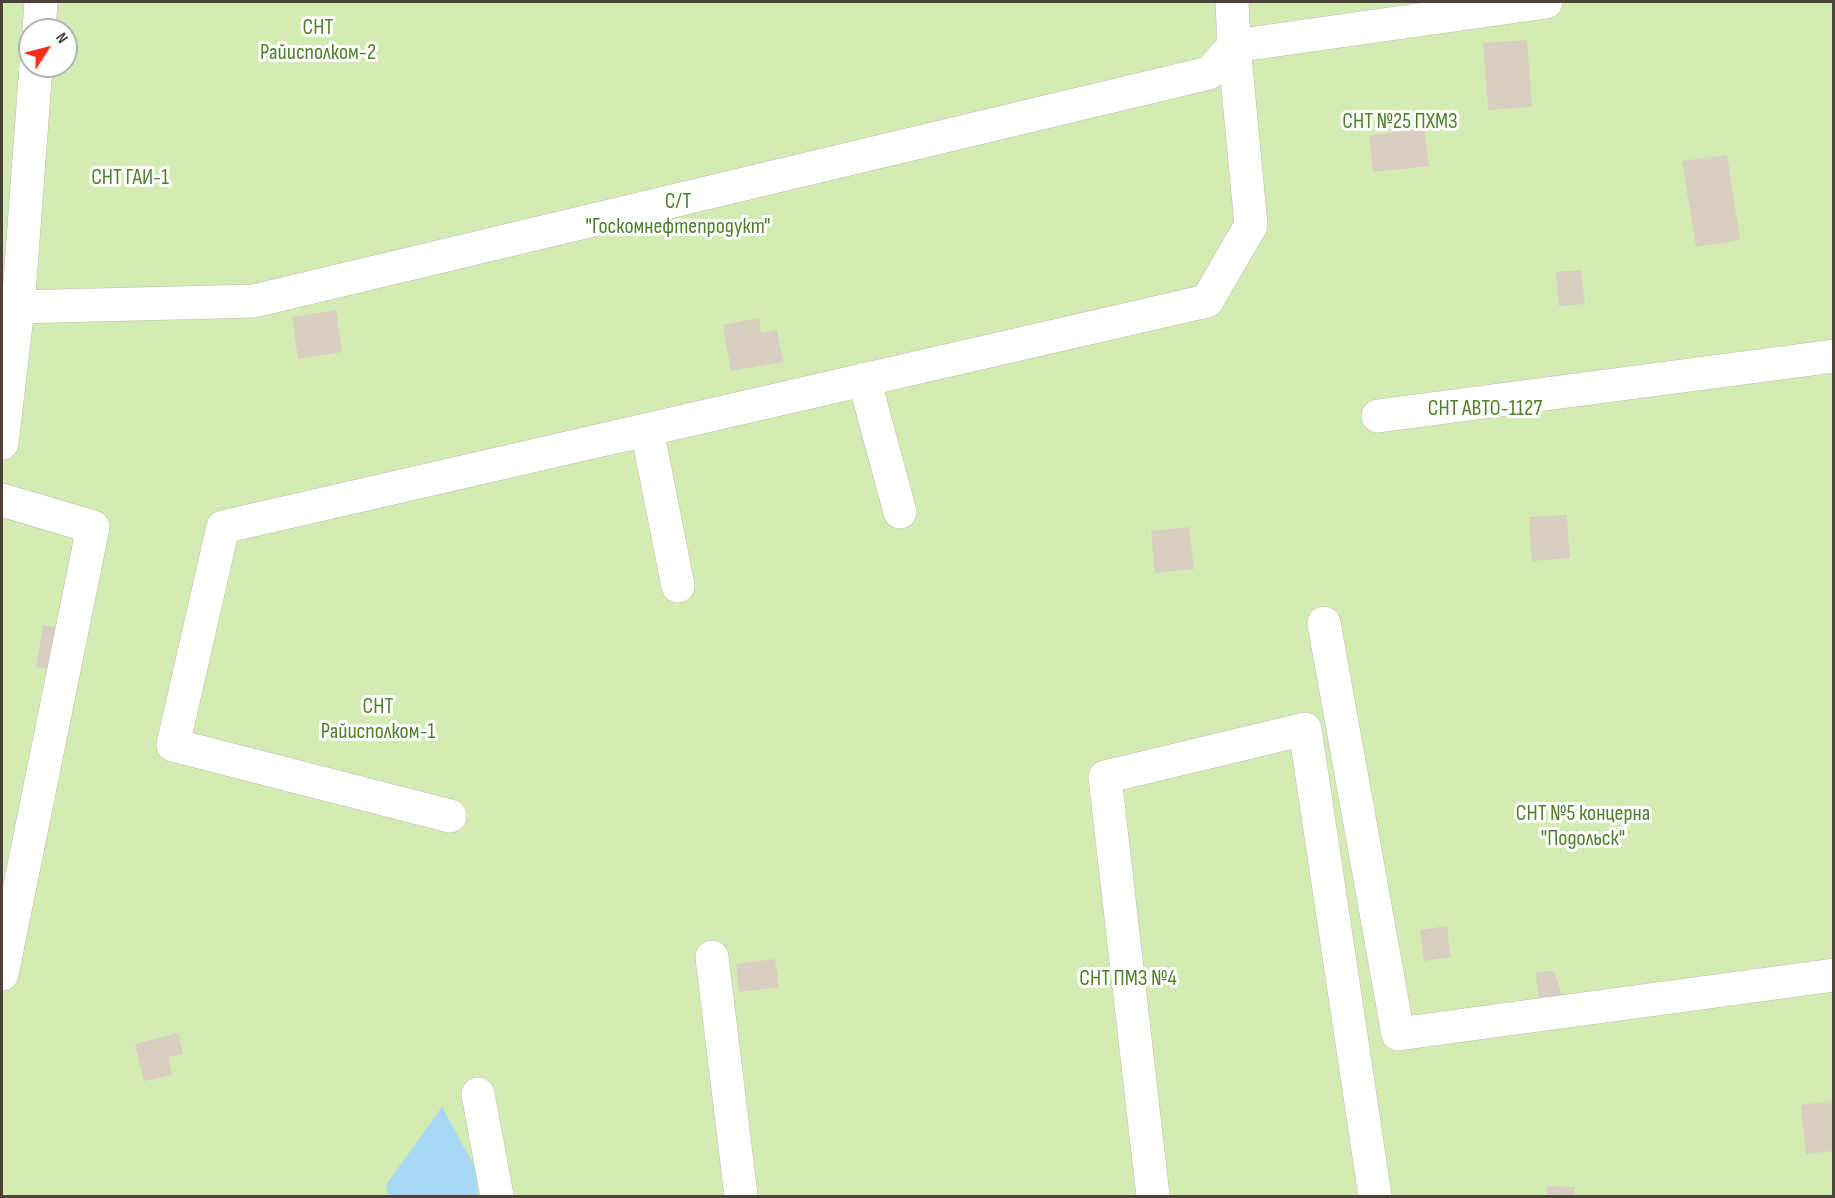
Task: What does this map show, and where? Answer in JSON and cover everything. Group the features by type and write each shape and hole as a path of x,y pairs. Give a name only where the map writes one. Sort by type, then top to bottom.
{"lane":[{"path":"40,18 41,2"},
{"path":"450,816 173,745 223,527 1207,301 1251,225 1232,2"},
{"path":"18,307 254,301 1209,73 1234,46 1546,2"},
{"path":"2,443 18,307 35,78"},
{"path":"1378,416 1833,356"},
{"path":"864,380 900,512"},
{"path":"647,430 678,586"},
{"path":"2,500 93,527 2,974"},
{"path":"1324,623 1398,1034 1833,975"},
{"path":"1153,1197 1105,777 1305,729 1375,1197"},
{"path":"712,957 741,1197"},
{"path":"478,1094 497,1197"}],"green space":[{"path":"2,2 1833,2 1833,1196 2,1196"}],"water":[{"path":"442,1107 476,1169 478,1196 388,1196 386,1185"}],"building":[{"path":"1527,40 1532,107 1488,110 1483,43"},
{"path":"1424,129 1429,166 1373,172 1369,135"},
{"path":"1727,155 1740,240 1696,247 1682,161"},
{"path":"1581,270 1585,304 1559,306 1556,272"},
{"path":"336,310 342,352 298,359 292,317"},
{"path":"759,318 761,333 777,330 783,362 731,371 723,325"},
{"path":"1567,515 1570,558 1532,561 1529,517"},
{"path":"1189,527 1194,569 1155,573 1151,531"},
{"path":"43,625 63,629 56,670 36,667"},
{"path":"1447,926 1451,957 1424,961 1420,930"},
{"path":"775,959 779,987 739,992 736,964"},
{"path":"1554,971 1564,1001 1539,1003 1536,972"},
{"path":"178,1033 183,1054 168,1057 172,1075 144,1081 135,1044"},
{"path":"1832,1101 1834,1151 1806,1154 1801,1105"},
{"path":"1547,1186 1575,1187 1575,1196 1547,1196"}],"park label":[{"name":"СНТ Райисполком-2","path":"318,40"},
{"name":"СНТ №25 ПХМЗ","path":"1400,122"},
{"name":"СНТ ГАИ-1","path":"130,178"},
{"name":"С/Т \"Госкомнефтепродукт\"","path":"678,214"},
{"name":"СНТ АВТО-1127","path":"1485,409"},
{"name":"СНТ Райисполком-1","path":"378,720"},
{"name":"СНТ №5 концерна \"Подольск\"","path":"1583,826"},
{"name":"СНТ ПМЗ №4","path":"1128,979"}]}
